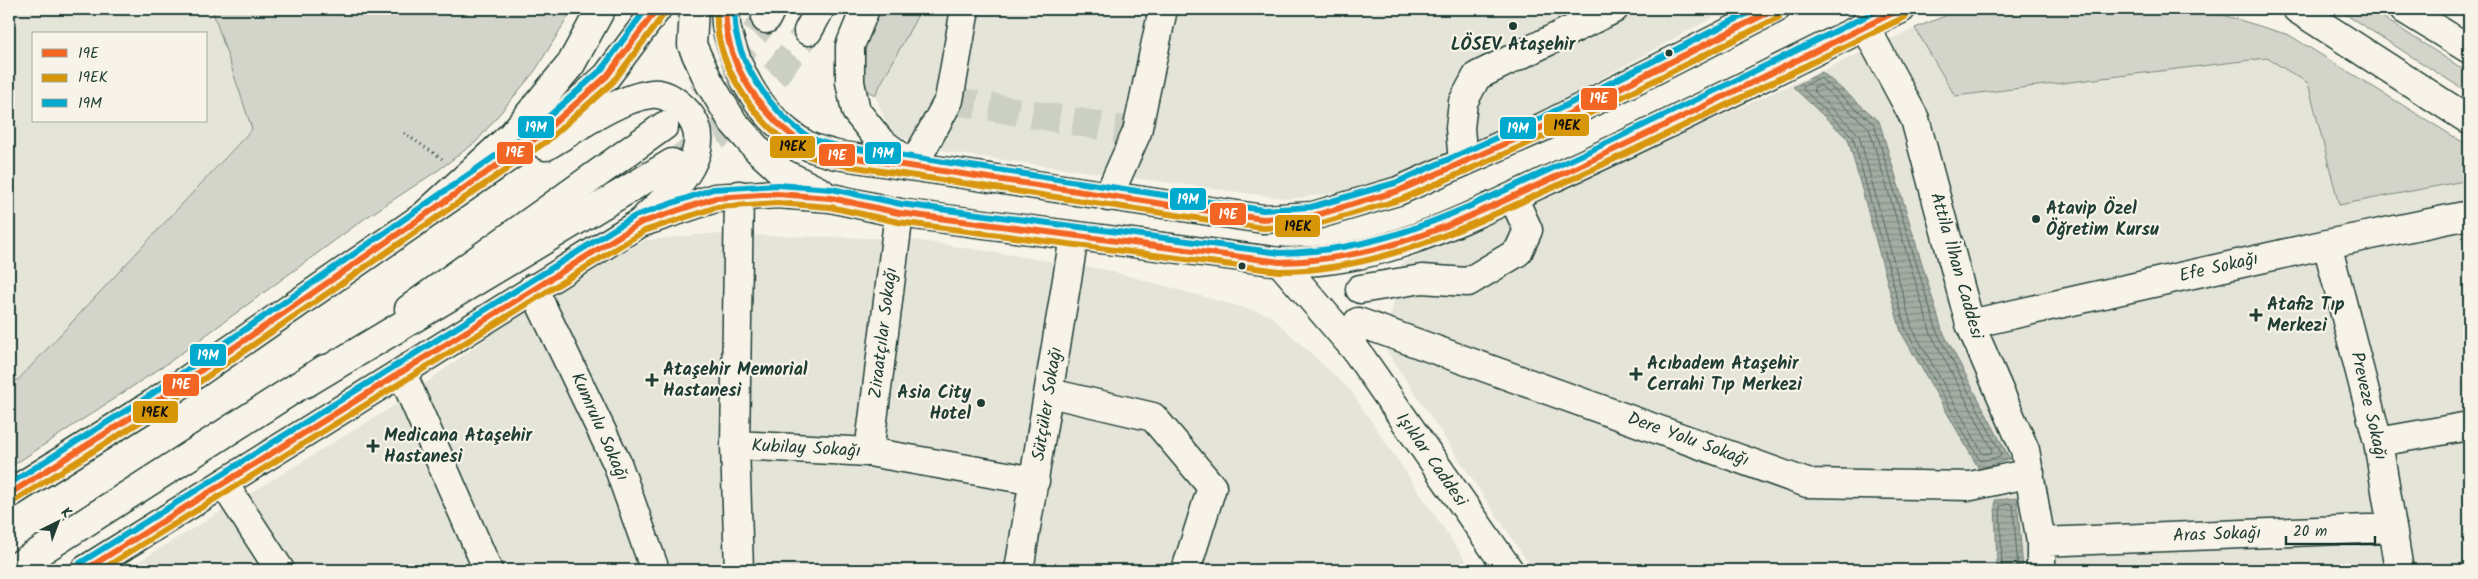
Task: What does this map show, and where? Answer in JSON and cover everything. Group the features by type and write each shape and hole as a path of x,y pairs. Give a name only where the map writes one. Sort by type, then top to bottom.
{"main road":[{"path":"427,213 512,135 571,64 601,9"},
{"path":"9,494 154,403 549,128 607,76 657,9"},
{"path":"694,9 692,44 709,82 733,122 758,150 783,172 831,198"},
{"path":"726,9 724,22 740,72 756,102 782,127 808,146 836,155 1262,220 1313,216 1398,191 1543,127 1775,9"},
{"path":"865,9 850,46 850,82 856,111 880,141 913,166"},
{"path":"913,166 949,100 966,9"},
{"path":"1108,196 1137,132 1163,9"},
{"path":"1463,162 1460,128 1463,102 1477,76 1614,9"},
{"path":"97,567 533,288 640,223 714,198 776,194 831,198 899,213 1074,237 1280,262 1323,262 1362,255 1434,232 1614,151 1901,9"},
{"path":"2297,9 2469,120"},
{"path":"2404,9 2425,18 2469,49"},
{"name":"Attila İlhan Caddesi","path":"1865,26 1915,119 1970,324 2025,450 2041,542 2042,570"},
{"path":"427,213 626,100 653,94 673,98 693,118 698,139 696,157 684,176 669,195 640,223"},
{"path":"306,383 664,126"},
{"path":"12,570 306,383 672,163"},
{"name":"Kubilay Sokağı","path":"739,195 735,445 869,452 1035,481"},
{"path":"1360,289 1422,279 1468,282 1485,272 1518,252 1528,230 1513,197"},
{"name":"Ziraatçılar Sokağı","path":"869,452 899,213"},
{"name":"Efe Sokağı","path":"1970,324 2327,244 2469,215"},
{"name":"Sütçüler Sokağı","path":"1019,570 1050,393 1074,237"},
{"name":"Preveze Sokağı","path":"2327,244 2378,442 2399,570"},
{"path":"1354,349 1358,322 1362,255"},
{"name":"Işıklar Caddesi","path":"1280,262 1354,349 1509,570"},
{"name":"Kumrulu Sokağı","path":"533,288 617,463 655,570"},
{"name":"Dere Yolu Sokağı","path":"1358,322 1808,483 1971,486 2030,473"},
{"path":"402,373 488,570"},
{"path":"1050,393 1153,417 1212,487 1186,570"},
{"path":"2378,442 2469,426"},
{"path":"735,445 739,570"},
{"path":"224,484 280,570"},
{"name":"Aras Sokağı","path":"2041,542 2392,528"}],"path":[{"path":"404,133 451,164"}],"shaded area":[{"path":"9,9 212,9 252,128 18,380 9,381"},
{"path":"212,9 573,9 535,71 477,141 440,169 364,219 168,363 9,468 9,381 18,380 252,129"},
{"path":"880,9 921,9 875,95 863,89 865,47"},
{"path":"921,9 1728,9 1410,183 1289,199 952,153 891,134 875,95"},
{"path":"1962,9 2203,9 2289,35 2469,146 2469,180 2339,205 2308,83 2267,58 1955,96 1915,28"},
{"path":"2337,9 2370,9 2469,73 2469,93"},
{"path":"1915,28 1955,96 2267,58 2308,83 2339,205 2469,180 2469,570 1533,570 1384,347 1402,262"},
{"path":"709,234 908,239 1107,270 1270,315 1350,390 1472,570 125,570 400,402 540,299 646,240"}],"water":[{"path":"1822,72 1879,121 1942,330 2010,459 1979,469 1901,332 1848,139 1793,87"},
{"path":"2017,498 2023,570 1997,570 1995,500"}],"tunnel":[{"path":"667,124 720,79 766,19"},
{"path":"680,158 718,135 775,75 808,31"},
{"path":"949,100 1137,132"}],"transit line":[{"name":"19M","path":"9,484 149,396 537,127 601,70 646,9"},
{"name":"19E","path":"9,494 154,403 542,134 607,76 657,9"},
{"name":"19EK","path":"717,9 722,50 730,71 741,91 769,127 785,142 802,153 835,164 1263,228 1315,225 1402,199 1547,135 1779,17"},
{"name":"19E","path":"726,9 731,48 749,87 761,105 776,121 791,135 814,148 836,155 1263,219 1313,216 1398,191 1543,127 1775,9"},
{"name":"19M","path":"735,10 735,28 740,46 756,82 781,114 795,127 816,140 838,146 1263,210 1311,207 1395,183 1539,119 1756,9"},
{"name":"19M","path":"80,563 635,216 713,189 778,185 832,189 901,204 1280,253 1355,245 1389,236 1455,213 1637,129 1881,9"},
{"name":"19E","path":"85,570 640,223 715,198 777,194 831,198 899,213 1280,262 1356,254 1392,245 1459,221 1647,134 1901,9"},
{"name":"19EK","path":"14,501 159,410 547,141 613,82 664,14"},
{"name":"19EK","path":"101,570 644,231 717,207 777,203 830,207 898,222 1279,271 1317,269 1391,254 1461,229 1650,142 1905,17"}],"place":[{"name":"LÖSEV Ataşehir","path":"1513,26"},
{"name":"Atavip Özel Öğretim Kursu","path":"2036,219"},
{"name":"Atafiz Tıp Merkezi","path":"2256,315"},
{"name":"Acıbadem Ataşehir Cerrahi Tıp Merkezi","path":"1636,374"},
{"name":"Ataşehir Memorial Hastanesi","path":"652,380"},
{"name":"Asia City Hotel","path":"981,403"},
{"name":"Medicana Ataşehir Hastanesi","path":"373,446"}]}
